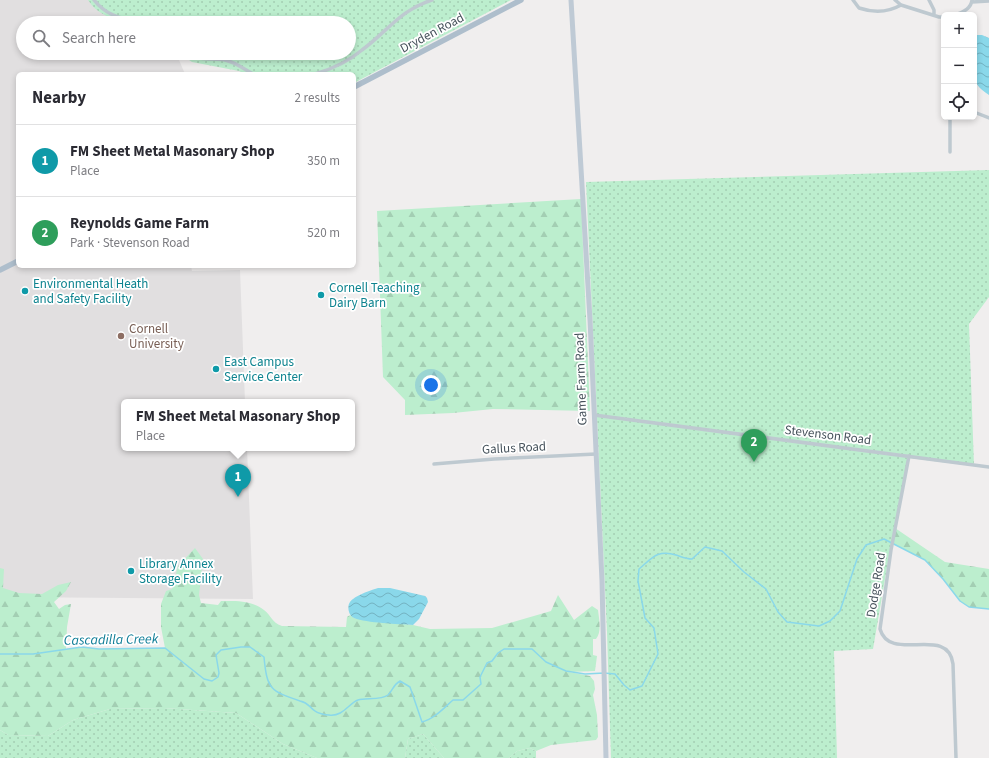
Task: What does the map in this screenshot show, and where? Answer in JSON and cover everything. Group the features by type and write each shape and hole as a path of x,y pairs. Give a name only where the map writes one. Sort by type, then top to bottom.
{"main road":[{"name":"Dryden Road","path":"356,86 521,0"},
{"path":"0,270 16,262"}],"street":[{"path":"94,0 104,10 115,16"},
{"path":"356,55 400,16 416,6 432,0"},
{"name":"Game Farm Road","path":"570,0 586,250 596,454 602,581 606,758"},
{"path":"853,0 859,8 879,12 893,9 901,5"},
{"path":"895,0 901,5 941,16"},
{"path":"929,0 934,10 934,15"},
{"path":"962,12 965,11 972,1 989,1"},
{"path":"225,60 234,62 250,72"},
{"path":"321,72 348,60"},
{"path":"977,113 989,118"},
{"path":"950,120 950,152"},
{"name":"Stevenson Road","path":"593,414 989,467"},
{"name":"Gallus Road","path":"434,464 494,458 596,454"},
{"name":"Dodge Road","path":"909,456 893,539 880,625 881,632 885,639 892,643 936,645 943,647 951,656 953,664 956,758"}],"shaded area":[{"name":"Cornell University","path":"0,0 92,0 137,16 16,16 16,60 179,60 184,72 16,72 16,268 191,268 192,271 240,270 245,399 121,399 121,451 247,451 253,599 0,597"}],"green space":[{"path":"88,0 511,0 356,82 356,72 241,72 192,62 189,60 356,60 356,16 107,16 99,12"},
{"path":"989,170 989,297 969,324 974,466 909,458 891,544 873,649 834,651 837,758 611,758 607,632 586,182"},
{"path":"581,199 590,411 493,409 453,413 405,415 405,400 383,377 377,211"},
{"path":"895,528 945,562 989,569 989,609 969,607 960,601 943,579 925,560 892,543"},
{"path":"195,548 203,559 199,595 201,603 218,605 221,601 238,601 254,604 267,612 276,623 282,626 346,627 347,617 350,615 354,618 413,625 430,629 492,628 551,611 558,595 574,620 592,606 598,610 600,625 598,636 596,639 593,639 593,655 597,656 595,671 569,672 590,676 594,681 595,689 593,695 597,715 598,737 596,740 551,745 536,751 530,748 517,751 509,758 444,758 423,734 408,739 405,758 317,758 283,744 236,713 164,708 110,709 73,720 48,736 8,735 0,730 0,568 4,569 3,588 19,593 42,594 58,585 71,582 66,591 54,602 59,609 65,605 71,604 67,627 66,649 82,647 99,649 165,648 161,627 161,604 166,591 172,589 178,566"},
{"path":"164,708 236,713 283,744 317,758 0,758 0,730 8,735 48,736 73,720 110,709"},
{"path":"423,734 444,758 405,758 408,739"},
{"path":"530,748 536,751 536,758 509,758 517,751"}],"water":[{"path":"977,35 982,35 989,38 989,95 979,87 977,83"},
{"path":"378,588 390,588 425,596 428,602 419,619 413,625 374,622 352,617 349,610 350,602 359,595"}],"waterway":[{"name":"Cascadilla Creek","path":"0,654 33,654 82,647 99,649 165,648 204,679 212,681 218,677 219,673 216,655 221,650 250,647 264,657 269,682 276,691 305,703 317,712 325,715 334,715 342,712 358,700 385,697 400,681 410,687 422,722 435,716 453,700 463,700 481,684 480,677 487,663 492,661 498,653 504,649 532,649 546,662 566,671 585,674 615,674 630,690 642,686 658,654 654,628 645,618 638,581 639,569 652,558 664,553 670,553 692,559 705,547 722,551 744,572 766,589 778,612 787,622 819,626 830,621 840,611 857,559 866,545 884,539 925,560 943,579 960,601 969,607 989,609"}],"place":[{"name":"Environmental Heath and Safety Facility","path":"25,291"},
{"name":"Cornell Teaching Dairy Barn","path":"321,295"},
{"name":"Cornell University","path":"121,336"},
{"name":"East Campus Service Center","path":"216,369"},
{"name":"Reynolds Game Farm","path":"754,462"},
{"name":"FM Sheet Metal Masonary Shop","path":"238,497"},
{"name":"Library Annex Storage Facility","path":"131,571"}]}
